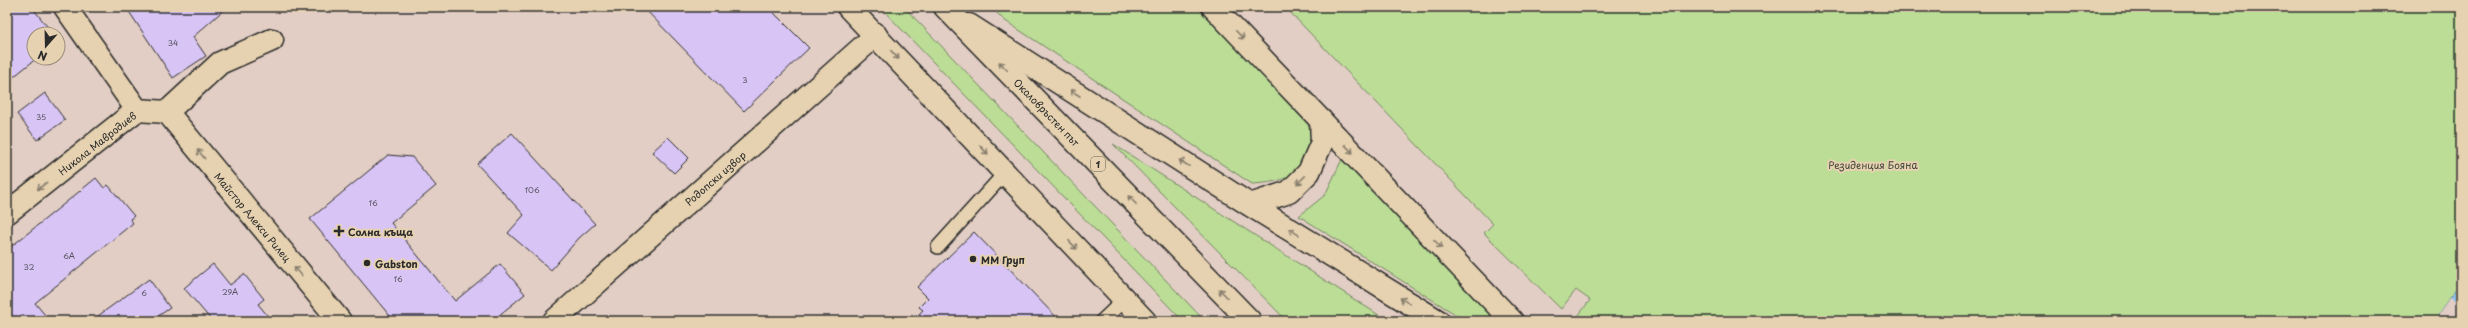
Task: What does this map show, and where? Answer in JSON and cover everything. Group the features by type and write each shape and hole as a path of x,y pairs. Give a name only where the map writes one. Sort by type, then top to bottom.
{"main road":[{"path":"65,7 138,110"},
{"path":"848,7 1145,321"},
{"path":"1213,7 1512,321"},
{"path":"949,11 1250,205 1438,321"},
{"name":"Околовръстен път","path":"949,11 1250,321"},
{"name":"Родопски извор","path":"554,321 876,36"},
{"path":"167,112 220,63 272,40"},
{"name":"Никола Мавродиев","path":"7,213 138,110 167,112"},
{"name":"Майстор Алекси Рилец","path":"167,112 340,321"},
{"path":"1250,205 1289,192 1309,172 1322,142 1321,120"}],"lane":[{"path":"938,247 1005,173"},
{"path":"1102,321 1124,300"}],"green space":[{"path":"880,7 904,7 1205,321 1183,321"},
{"path":"991,7 1201,7 1314,131 1310,152 1305,163 1300,170 1285,178 1277,181 1252,184 1004,20"},
{"name":"Резиденция Бояна","path":"1285,7 2461,7 2461,321 1577,321 1575,320 1590,300 1576,290 1561,309 1484,233 1493,224"},
{"path":"1113,144 1388,321 1287,321"},
{"path":"1344,155 1499,321 1466,321 1299,216 1325,195"}],"water":[{"path":"2461,284 2461,321 2435,321 2449,298"}],"pier":[{"path":"2449,298 2461,305 2461,321 2435,321"}],"building":[{"path":"7,7 32,7 47,26 26,26 27,66 7,82"},
{"path":"126,7 227,7 193,37 206,56 173,78"},
{"path":"643,7 768,7 809,48 744,111"},
{"path":"45,93 65,120 37,140 17,114"},
{"path":"512,133 595,224 579,238 551,270 508,233 524,215 477,164"},
{"path":"668,137 689,158 674,173 652,152"},
{"path":"388,155 412,157 436,186 391,223 455,301 500,264 525,294 492,321 394,321 310,219"},
{"path":"96,178 104,188 108,185 134,216 130,219 133,223 35,303 50,321 7,321 7,250"},
{"name":"ММ Груп","path":"974,232 1060,321 912,321 923,310 919,307 928,298 917,287"},
{"path":"213,264 230,285 244,274 264,299 258,304 272,321 212,321 184,288"},
{"path":"149,279 170,308 151,321 91,321"}],"place":[{"name":"Солна къща","path":"339,231"},
{"name":"ММ Груп","path":"973,259"},
{"name":"Gabston","path":"367,263"}]}
